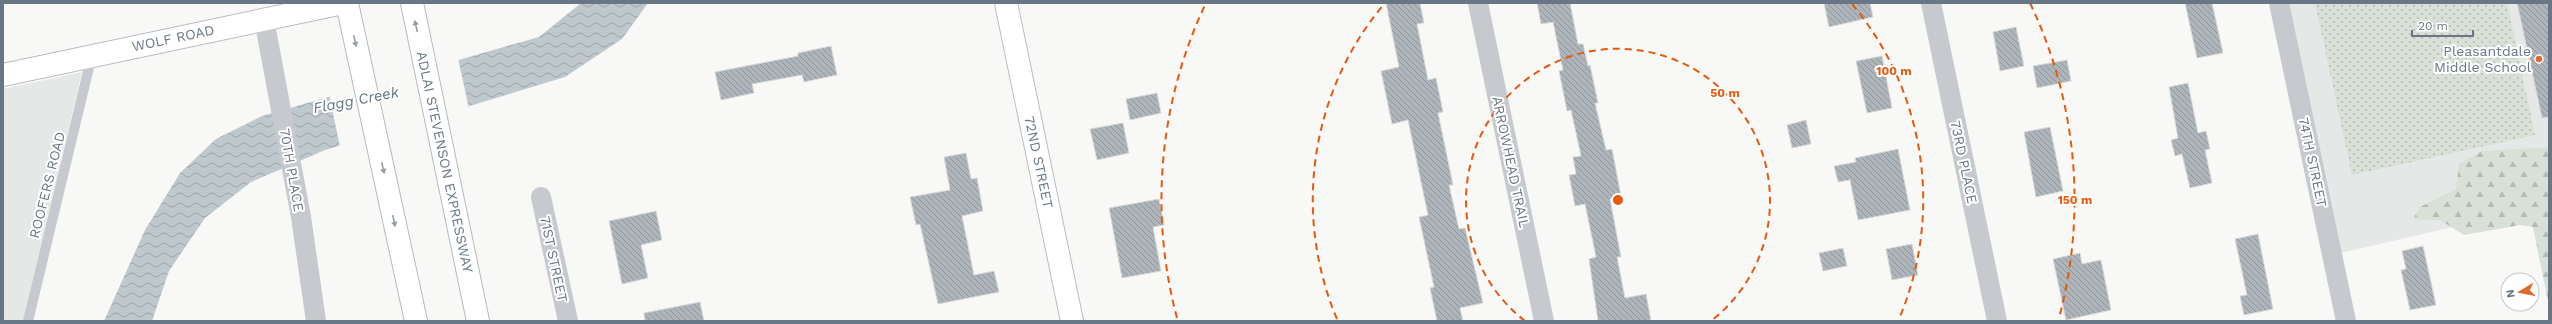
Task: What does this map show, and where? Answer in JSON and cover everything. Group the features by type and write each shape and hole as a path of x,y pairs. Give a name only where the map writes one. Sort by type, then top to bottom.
{"main road":[{"name":"WOLF ROAD","path":"3,74 343,3"},
{"path":"347,3 416,321"},
{"name":"ADLAI STEVENSON EXPRESSWAY","path":"412,3 478,321"},
{"name":"72ND STREET","path":"1006,3 1072,321"},
{"path":"401,251 411,321"}],"street":[{"name":"ARROWHEAD TRAIL","path":"1478,3 1544,321"},
{"name":"73RD PLACE","path":"1931,3 1997,321"},
{"name":"74TH STREET","path":"2279,3 2346,321"},
{"name":"70TH PLACE","path":"264,20 301,217 316,321"},
{"name":"71ST STREET","path":"541,197 568,321"}],"lane":[{"name":"ROOFERS ROAD","path":"28,321 92,55"}],"shaded area":[{"path":"2279,3 2549,3 2549,205 2332,255"},
{"path":"82,72 23,321 3,321 3,89"}],"green space":[{"path":"2315,3 2507,3 2535,135 2352,175"},
{"path":"2549,147 2549,306 2533,227 2520,225 2464,235 2440,220 2413,219 2420,207 2456,189 2459,164 2482,151"}],"water":[{"name":"Flagg Creek","path":"581,3 648,3 622,39 565,77 325,150 251,182 205,218 169,271 152,321 104,321 145,230 180,173 216,139 262,116 539,37"}],"pier":[{"path":"458,58 469,109 340,147 329,94"}],"building":[{"path":"1386,3 1420,3 1424,23 1417,24 1428,80 1436,78 1443,112 1438,113 1453,185 1449,185 1459,229 1465,228 1483,303 1460,308 1463,321 1437,321 1430,288 1434,287 1419,217 1428,215 1408,120 1392,124 1381,71 1399,67"},
{"path":"1537,3 1570,3 1578,44 1583,44 1588,66 1590,65 1598,103 1595,103 1606,150 1612,149 1621,196 1610,199 1621,257 1617,257 1625,298 1646,294 1651,321 1598,321 1589,259 1596,257 1585,204 1575,206 1569,175 1576,174 1573,157 1581,156 1571,110 1567,111 1559,71 1563,70 1553,22 1541,24"},
{"path":"1824,3 1870,3 1873,17 1829,27"},
{"path":"2185,3 2212,3 2223,53 2197,58"},
{"name":"Pleasantdale Middle School","path":"2517,3 2549,3 2549,117 2542,118"},
{"path":"2016,27 2024,66 2000,71 1993,32"},
{"path":"831,46 837,75 804,82 802,75 752,84 754,93 721,100 715,72 798,56 798,53"},
{"path":"1882,56 1892,108 1867,113 1856,61"},
{"path":"2067,60 2071,81 2037,88 2033,66"},
{"path":"2188,83 2198,133 2206,131 2210,149 2205,150 2212,183 2190,188 2182,154 2175,156 2171,140 2178,138 2169,87"},
{"path":"1157,93 1161,113 1130,120 1126,99"},
{"path":"1806,120 1811,144 1792,148 1787,125"},
{"path":"1123,123 1129,153 1097,160 1090,129"},
{"path":"2050,127 2063,191 2036,197 2024,132"},
{"path":"1898,149 1910,210 1858,220 1850,180 1838,182 1834,166 1856,162 1855,158"},
{"path":"966,153 971,179 977,178 983,211 962,216 974,275 994,271 999,292 938,304 920,224 916,225 910,197 950,190 944,157"},
{"path":"1159,199 1164,225 1153,227 1161,271 1122,278 1109,208"},
{"path":"656,211 662,240 641,245 648,278 622,284 609,221"},
{"path":"2258,234 2273,309 2244,315 2240,296 2247,295 2235,239"},
{"path":"1912,244 1918,275 1892,280 1886,249"},
{"path":"2423,246 2436,305 2410,310 2401,270 2406,269 2402,251"},
{"path":"1843,248 1847,266 1823,271 1819,253"},
{"path":"2080,253 2082,264 2101,260 2111,310 2066,320 2053,259"},
{"path":"700,302 704,321 645,321 644,313"}],"place":[{"name":"Pleasantdale Middle School","path":"2539,59"}]}
